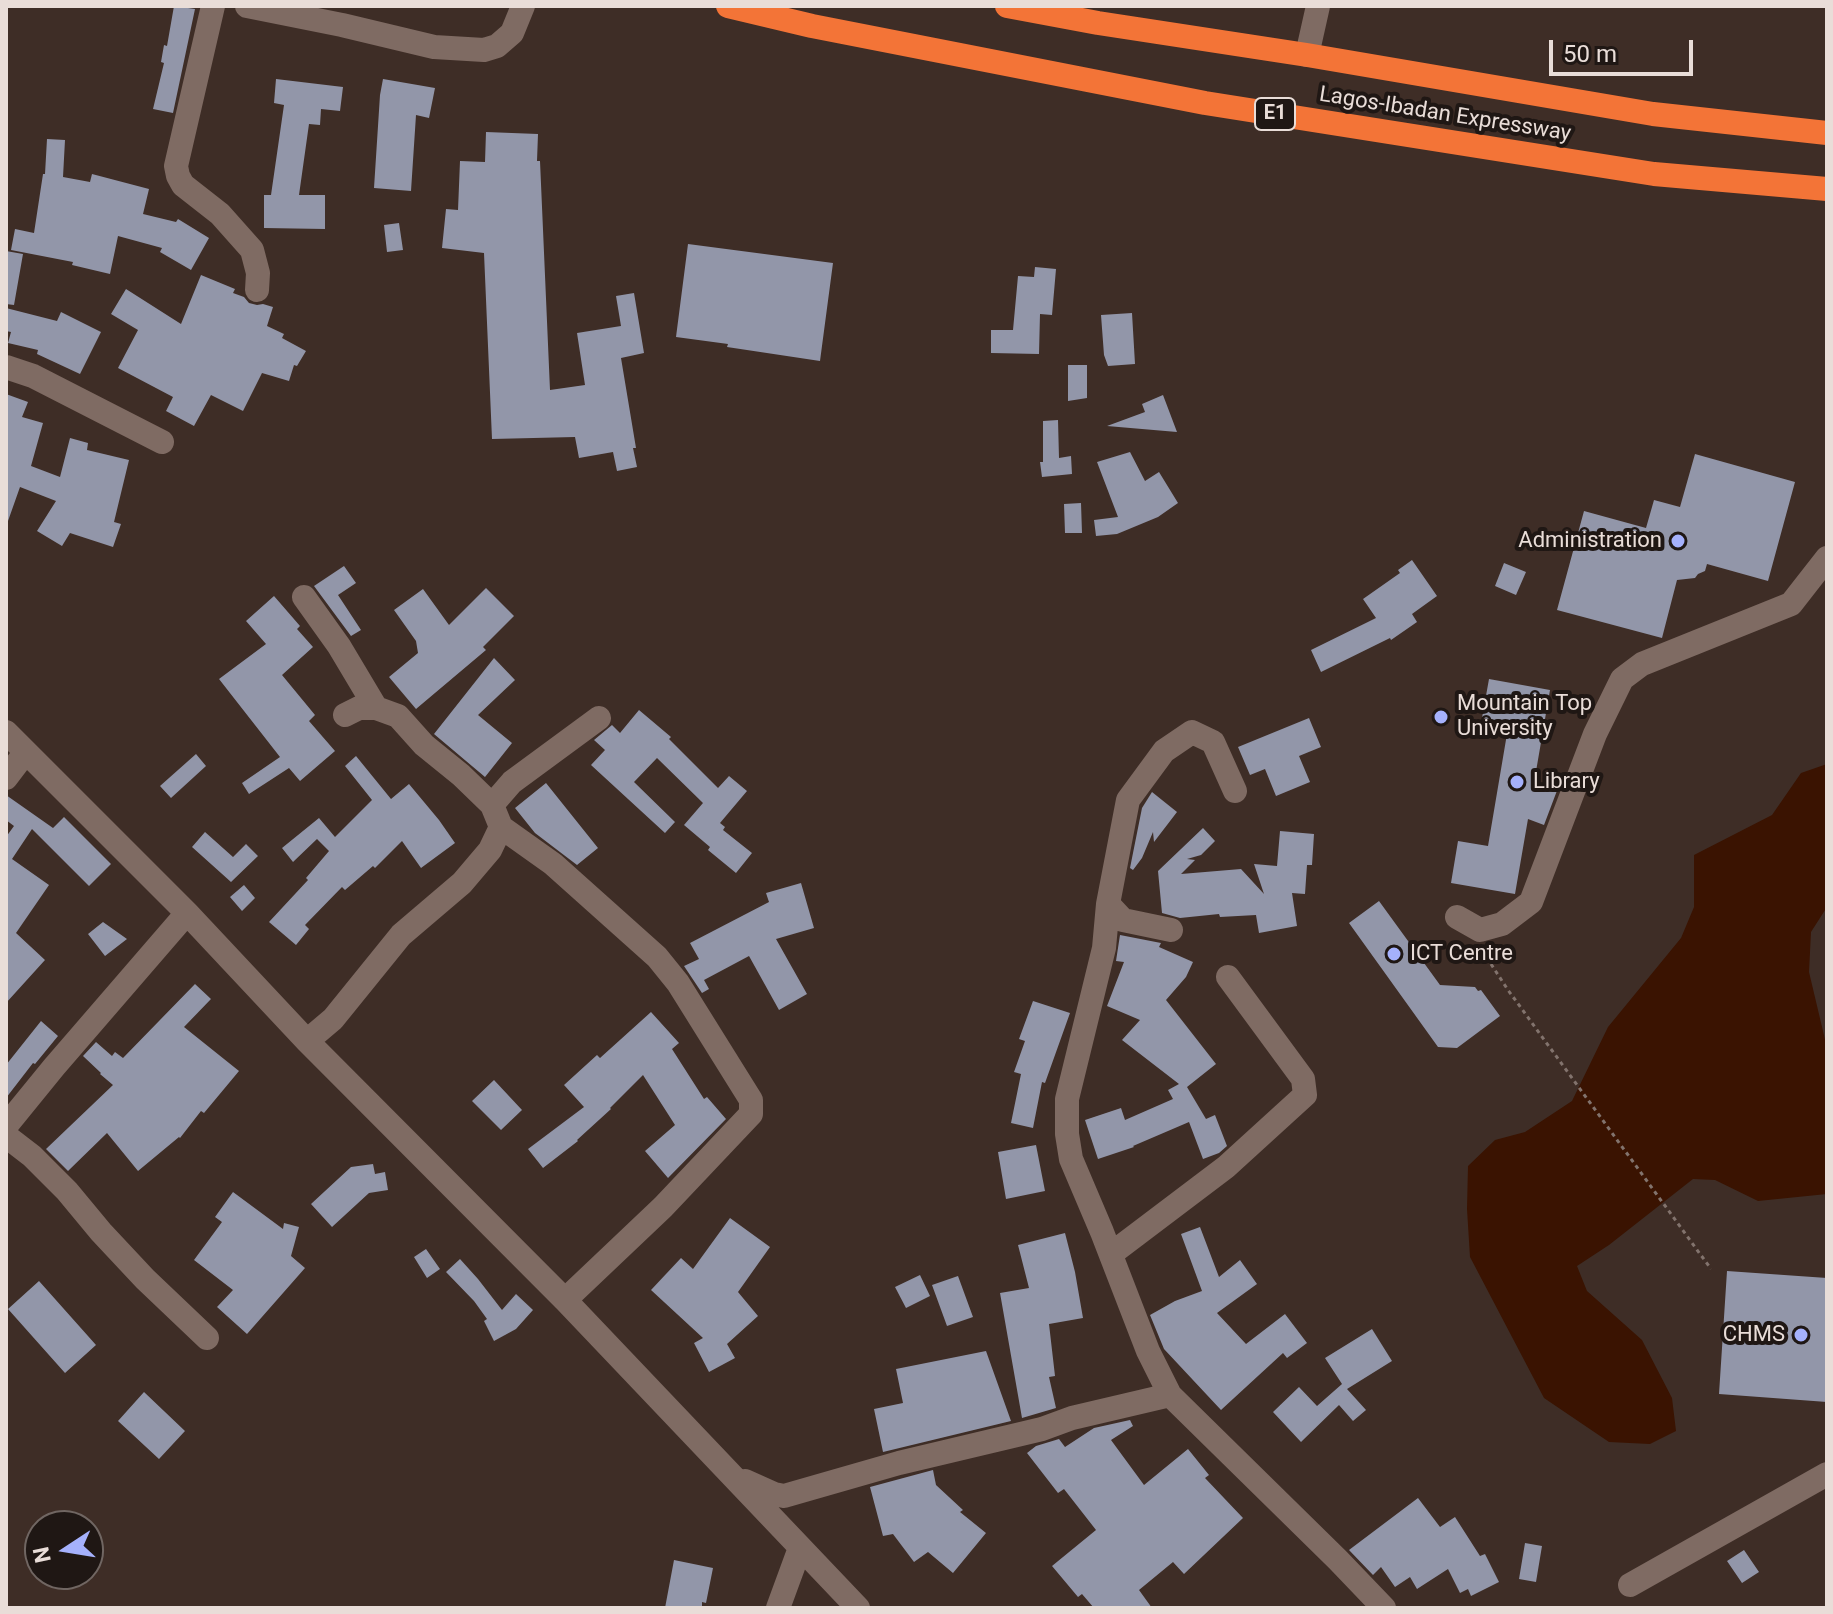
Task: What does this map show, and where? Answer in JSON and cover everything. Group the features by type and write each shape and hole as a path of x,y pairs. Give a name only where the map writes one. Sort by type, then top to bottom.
{"highway":[{"name":"Lagos-Ibadan Expressway","path":"728,6 812,26 1220,106 1654,174 1827,189"},
{"name":"Lagos-Ibadan Expressway","path":"1007,6 1100,15 1307,55 1653,114 1827,133"}],"street":[{"path":"213,6 176,166 183,185 220,214 252,250 258,273 257,290"},
{"path":"247,6 434,47 484,50 497,46 512,33 523,6"},
{"path":"1307,55 1318,6"},
{"path":"6,367 33,376 162,442"},
{"path":"1457,917 1480,930 1502,924 1531,902 1595,734 1622,679 1642,664 1791,604 1827,558"},
{"path":"304,597 339,646 376,708"},
{"path":"345,715 359,708 376,708 398,716 424,745 461,775 496,816 657,957 678,983 751,1100 751,1114 663,1207 565,1300"},
{"path":"307,1041 333,1019 401,935 462,883 490,850 496,816 512,782 599,718"},
{"path":"6,732 565,1300 858,1608"},
{"path":"1235,791 1213,742 1192,732 1164,751 1128,800 1108,904 1104,948 1067,1099 1071,1159 1148,1351 1170,1395 1384,1608"},
{"path":"6,778 25,753"},
{"path":"1108,904 1123,920 1171,930"},
{"path":"6,1126 187,913"},
{"path":"1111,1254 1226,1167 1305,1095 1303,1079 1228,977"},
{"path":"6,1136 32,1156 67,1191 145,1279 207,1338"},
{"path":"731,1473 754,1487 784,1496 899,1463 1170,1395"},
{"path":"1630,1585 1827,1474"},
{"path":"778,1608 800,1548"}],"path":[{"path":"1480,930 1489,961 1711,1269"}],"shaded area":[{"path":"1827,764 1827,907 1811,932 1809,972 1827,1048 1827,1194 1758,1201 1715,1180 1693,1179 1577,1266 1587,1291 1642,1340 1672,1398 1676,1431 1650,1444 1609,1442 1544,1398 1470,1257 1468,1166 1495,1140 1525,1132 1572,1101 1608,1027 1681,938 1694,907 1694,855 1772,815 1801,773"}],"building":[{"path":"174,6 195,9 173,113 153,109"},
{"path":"276,79 343,87 340,111 321,109 320,125 309,124 299,195 325,195 325,229 264,228 264,195 271,195 284,105 274,103"},
{"path":"383,79 435,88 429,118 416,115 411,191 374,188"},
{"path":"486,132 538,134 550,390 585,385 577,333 621,326 616,296 634,293 644,353 621,358 637,467 617,471 613,452 579,458 575,437 492,439 484,253 442,248 446,209 458,210 460,161 485,162"},
{"path":"47,139 65,140 63,177 90,182 92,174 149,189 143,214 176,222 178,219 209,238 191,270 160,252 162,248 118,236 110,274 72,265 73,262 11,250 15,229 34,233 45,174"},
{"path":"399,223 403,250 387,252 384,225"},
{"path":"688,244 833,263 820,361 676,337"},
{"path":"6,251 23,254 14,305 6,304"},
{"path":"1035,267 1056,269 1052,315 1040,314 1039,354 991,353 991,330 1013,330 1018,276 1034,277"},
{"path":"201,275 235,289 233,293 244,297 249,303 273,307 267,326 284,334 282,338 306,351 297,366 294,365 289,381 262,373 243,411 211,395 194,426 166,411 173,397 118,368 138,330 111,314 126,289 181,324"},
{"path":"6,308 57,321 61,312 101,332 80,374 37,354 38,350 8,343 11,332 6,331"},
{"path":"1132,313 1135,364 1108,366 1104,355 1101,315"},
{"path":"1068,365 1087,365 1087,398 1068,401"},
{"path":"6,394 28,402 22,417 43,423 31,466 60,477 70,438 88,443 87,450 129,460 114,522 121,524 113,547 70,533 62,546 37,531 56,501 20,487 6,521"},
{"path":"1163,395 1177,432 1107,426 1145,412 1142,404"},
{"path":"1058,420 1059,458 1071,456 1072,474 1042,477 1043,421"},
{"path":"1130,452 1145,481 1159,472 1178,503 1158,517 1117,534 1096,536 1094,520 1118,517 1097,462"},
{"name":"Administration","path":"1695,454 1795,482 1768,581 1707,564 1705,571 1695,578 1677,580 1662,638 1557,610 1584,511 1646,528 1654,500 1680,507"},
{"path":"1081,503 1082,533 1065,533 1064,504"},
{"path":"1412,560 1437,596 1412,614 1417,622 1391,640 1321,672 1311,650 1376,618 1363,599 1400,573 1398,570"},
{"path":"1504,563 1526,572 1516,595 1495,586"},
{"path":"344,566 356,583 338,595 361,630 351,636 314,586"},
{"path":"486,588 514,616 483,647 486,650 416,709 389,677 418,653 416,641 394,610 423,589 449,625"},
{"path":"274,596 300,626 297,629 313,647 282,675 315,715 309,721 335,751 300,781 289,768 249,794 242,783 280,757 219,679 266,644 246,621"},
{"path":"494,658 515,680 478,715 512,743 485,777 434,734"},
{"name":"Library","path":"1489,679 1550,690 1534,783 1558,788 1544,825 1528,819 1515,894 1451,883 1458,841 1488,846 1509,722 1482,718"},
{"path":"639,710 671,737 669,739 718,788 729,776 747,791 720,823 725,827 723,830 752,853 736,873 684,825 703,803 657,758 634,782 675,822 665,833 591,765 605,750 594,740 612,725 620,733"},
{"path":"1309,718 1321,747 1299,756 1310,782 1276,796 1265,769 1250,775 1238,747"},
{"path":"196,754 206,766 171,798 160,786"},
{"path":"356,756 391,799 409,784 455,843 421,868 402,841 375,868 373,866 345,890 342,887 305,925 309,929 296,945 269,922 308,880 306,878 329,851 317,839 293,862 282,848 319,818 335,837 372,800 345,766"},
{"path":"546,783 598,848 577,865 535,833 515,808"},
{"path":"1152,792 1177,812 1154,842 1153,832 1133,870 1130,868 1142,808"},
{"path":"6,795 53,828 64,817 111,864 89,886 32,829 12,859 49,885 16,933 45,960 6,1003 6,837 14,826 6,820"},
{"path":"1203,828 1215,841 1201,855 1187,859 1195,860 1181,874 1241,869 1264,894 1254,864 1277,866 1280,831 1314,834 1312,865 1307,865 1305,894 1292,893 1297,926 1259,933 1256,915 1220,917 1219,914 1180,918 1162,913 1158,871"},
{"path":"205,832 233,857 246,844 258,856 231,882 192,847"},
{"path":"801,883 814,928 776,939 807,994 779,1010 749,956 704,980 709,989 702,993 684,966 699,959 690,943 769,902 766,893"},
{"path":"244,885 255,898 242,911 230,897"},
{"name":"ICT Centre","path":"1379,901 1440,985 1481,990 1500,1016 1457,1048 1438,1047 1349,923"},
{"path":"103,922 127,939 105,956 88,934"},
{"path":"1120,935 1161,943 1159,947 1193,962 1186,977 1166,1000 1216,1064 1187,1087 1206,1119 1215,1115 1227,1146 1219,1153 1203,1159 1189,1122 1134,1147 1098,1159 1085,1120 1121,1108 1125,1120 1173,1099 1168,1090 1179,1084 1122,1040 1140,1020 1107,1006 1124,962 1116,961"},
{"path":"195,984 211,999 184,1027 239,1071 180,1138 138,1171 107,1133 68,1171 46,1149 113,1085 83,1056 96,1042 112,1056 115,1052 123,1058"},
{"path":"1033,1001 1070,1013 1045,1083 1042,1082 1033,1128 1011,1123 1021,1074 1014,1072 1025,1041 1019,1039"},
{"path":"651,1012 679,1043 672,1049 704,1099 707,1097 726,1119 668,1178 645,1151 675,1125 643,1075 578,1141 543,1168 528,1149 584,1107 564,1085 597,1055 600,1058"},
{"path":"41,1021 58,1036 6,1098 6,1065"},
{"path":"494,1080 522,1110 501,1130 472,1101"},
{"path":"1036,1145 1045,1191 1006,1199 998,1152"},
{"path":"373,1164 375,1174 385,1172 388,1190 369,1193 332,1227 311,1204 351,1167"},
{"path":"233,1192 283,1229 284,1223 299,1227 291,1256 305,1268 247,1334 217,1307 233,1290 194,1260 222,1222 215,1217"},
{"path":"730,1218 770,1247 738,1292 758,1316 727,1344 735,1358 709,1372 694,1343 703,1338 651,1290 681,1258 693,1269"},
{"path":"1200,1227 1219,1277 1240,1260 1257,1284 1217,1313 1246,1344 1285,1314 1307,1343 1287,1358 1283,1353 1221,1410 1164,1349 1150,1315 1202,1291 1181,1234"},
{"path":"1065,1233 1083,1318 1049,1324 1055,1376 1049,1377 1056,1408 1022,1418 1000,1293 1029,1288 1018,1245"},
{"path":"426,1249 440,1269 427,1278 414,1257"},
{"path":"460,1259 502,1310 516,1294 533,1310 516,1329 494,1341 484,1321 487,1319 446,1272"},
{"name":"CHMS","path":"1727,1271 1827,1278 1827,1402 1719,1394"},
{"path":"920,1275 930,1296 906,1308 895,1287"},
{"path":"958,1276 973,1317 947,1326 932,1285"},
{"path":"39,1281 96,1345 65,1373 8,1309"},
{"path":"1372,1329 1392,1361 1347,1389 1366,1410 1353,1421 1339,1405 1301,1442 1273,1412 1299,1387 1317,1406 1342,1384 1325,1358"},
{"path":"986,1351 1011,1421 883,1452 874,1409 903,1403 896,1369"},
{"path":"144,1392 185,1431 159,1459 118,1421"},
{"path":"1130,1420 1133,1426 1111,1440 1144,1485 1188,1449 1209,1475 1205,1478 1243,1518 1184,1574 1173,1562 1139,1590 1152,1608 1094,1608 1082,1594 1078,1597 1052,1566 1096,1530 1064,1489 1058,1493 1027,1453 1036,1446 1059,1439 1065,1447 1094,1428"},
{"path":"933,1470 936,1485 963,1510 960,1512 986,1533 953,1573 928,1552 914,1562 893,1534 883,1536 870,1487"},
{"path":"1418,1498 1440,1527 1455,1517 1480,1556 1485,1554 1499,1582 1471,1596 1468,1589 1460,1593 1448,1569 1417,1589 1410,1577 1395,1587 1381,1567 1373,1575 1349,1550"},
{"path":"1525,1543 1542,1546 1536,1582 1519,1579"},
{"path":"1744,1550 1759,1572 1742,1583 1727,1561"},
{"path":"674,1560 713,1568 706,1603 702,1602 702,1608 665,1608"}],"place":[{"name":"Administration","path":"1678,541"},
{"name":"Mountain Top University","path":"1441,717"},
{"name":"Library","path":"1517,782"},
{"name":"ICT Centre","path":"1394,954"},
{"name":"CHMS","path":"1801,1335"}]}
